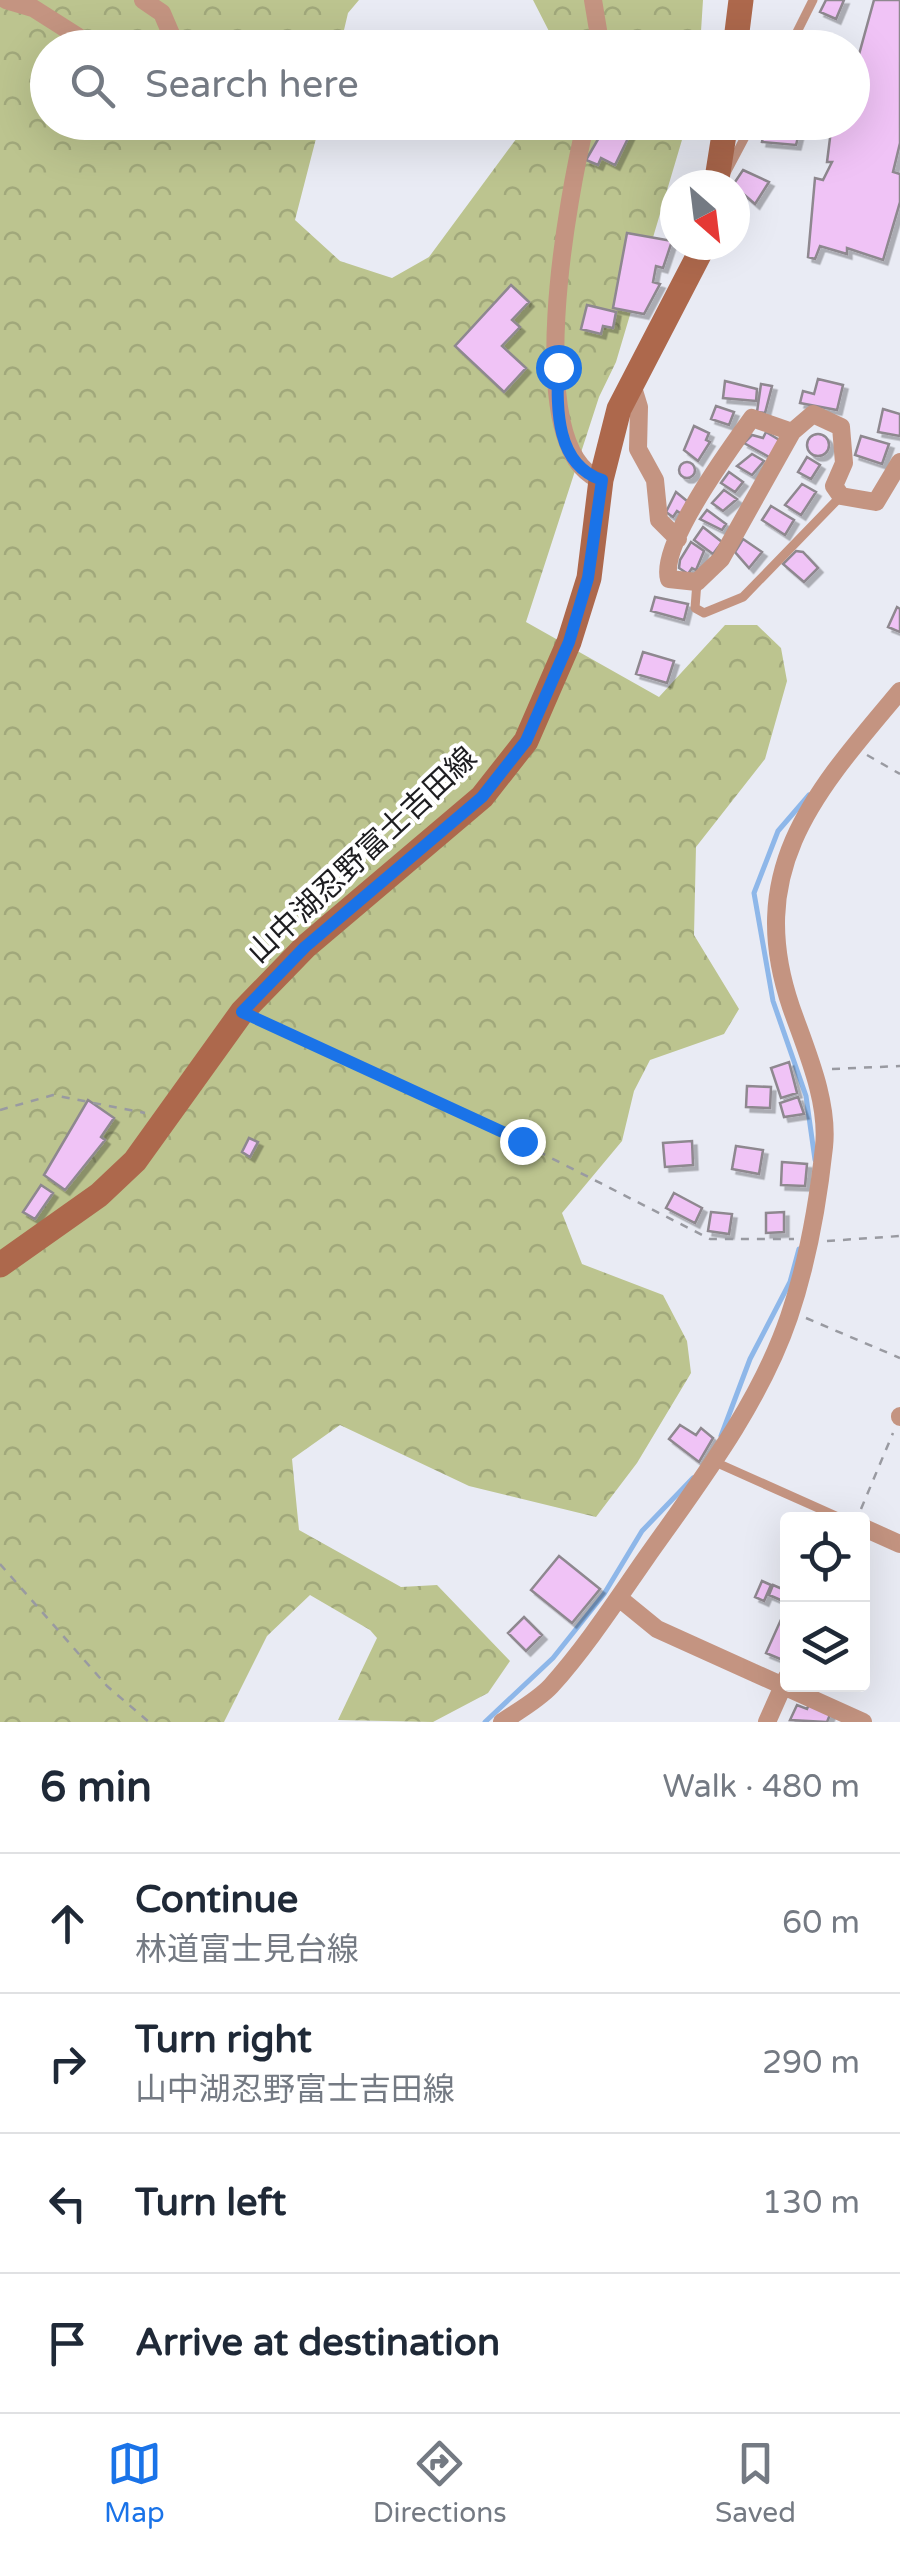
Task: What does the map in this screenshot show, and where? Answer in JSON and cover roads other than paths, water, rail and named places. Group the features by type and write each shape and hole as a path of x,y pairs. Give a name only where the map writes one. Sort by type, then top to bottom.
{"main road":[{"path":"737,30 741,0"},
{"path":"719,170 723,140"},
{"name":"山中湖忍野富士吉田線","path":"0,1265 99,1195 135,1161 242,1012 305,947 482,797 526,741 569,642 588,578 602,480 619,409 696,260"}],"street":[{"path":"6,0 33,8 68,30"},
{"path":"143,0 162,13 169,30"},
{"path":"592,0 598,30"},
{"path":"582,140 562,230 557,412 574,459 587,475 602,480"},
{"path":"632,384 639,407 638,449 655,480 659,520 678,539"},
{"path":"792,432 752,418 678,539 666,568 669,578 697,582 721,559 792,432 813,414 840,426 844,463 834,486 841,496 876,502 900,462"},
{"path":"502,1722 549,1688 619,1598 715,1462 790,1312 809,1243 825,1144 812,1070 778,968 774,900 792,841 855,748 900,692"},
{"path":"870,1531 900,1544"},
{"path":"619,1598 658,1629 780,1678"},
{"path":"766,1722 780,1691"},
{"path":"807,1692 863,1722"}],"lane":[{"path":"798,30 812,0"},
{"path":"726,170 743,140"},
{"path":"697,582 695,608 704,613 743,597 841,496"},
{"path":"715,1462 827,1512"}],"waterway":[{"path":"809,795 778,831 754,893 773,1001 806,1096 815,1160"},
{"path":"721,1436 750,1359 790,1282 799,1249"},
{"path":"485,1722 553,1658 604,1594 642,1531 693,1478"}]}
